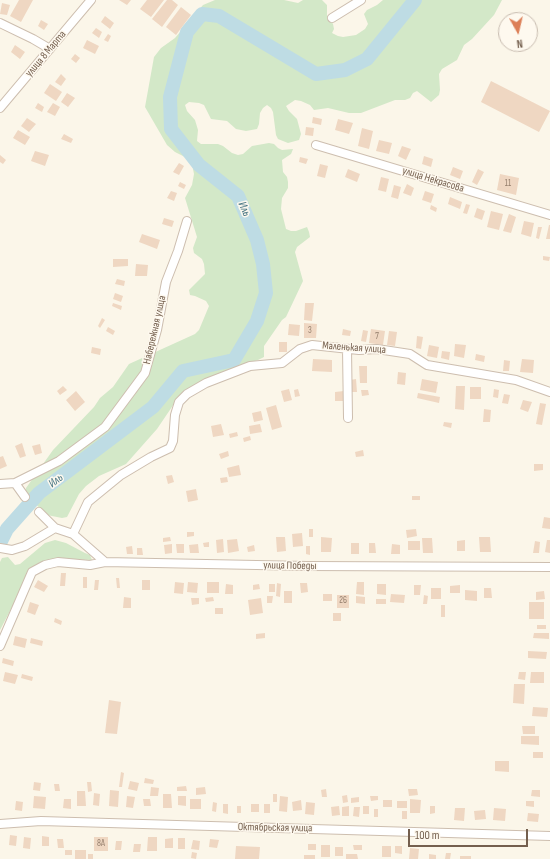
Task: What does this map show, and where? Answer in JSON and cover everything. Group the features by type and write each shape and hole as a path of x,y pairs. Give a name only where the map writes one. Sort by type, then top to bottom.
{"street":[{"name":"улица 8 Марта","path":"0,108 91,0"},
{"path":"332,18 360,0"},
{"path":"0,22 50,49"},
{"name":"улица Некрасова","path":"316,145 550,216"},
{"name":"Набережная улица","path":"0,484 15,483 59,461 105,427 145,373 157,330 166,282 178,251 187,221"},
{"name":"Маленькая улица","path":"73,534 88,502 121,475 151,457 170,448 173,441 174,415 179,402 187,394 206,383 250,366 282,363 300,349 312,345 359,350 377,349 410,354 427,365 516,380 550,392"},
{"path":"347,349 348,418"},
{"path":"15,483 25,497"},
{"path":"39,512 55,528 73,534 105,562"},
{"path":"0,548 12,550 25,546 55,528"},
{"name":"улица Победы","path":"0,646 32,572 45,565 58,562 90,565 105,562 306,566 550,567"},
{"name":"Октябрьская улица","path":"0,824 41,821 550,836"}],"green space":[{"path":"215,0 284,0 298,3 303,0 322,0 327,5 327,15 333,24 334,29 332,33 343,37 356,35 365,29 368,24 364,14 367,10 383,0 502,0 494,15 472,39 464,45 457,60 442,69 439,74 439,95 431,102 417,91 413,93 410,98 405,100 395,100 361,113 349,113 328,108 314,110 310,105 295,100 286,106 297,119 301,134 299,140 288,143 278,139 276,135 273,112 267,105 260,113 257,129 246,131 236,129 227,121 211,119 204,105 189,102 185,105 187,111 195,120 198,130 197,141 201,144 218,144 238,155 243,154 252,146 269,143 274,144 282,150 293,149 291,154 282,160 283,172 287,177 288,188 282,198 281,209 286,229 296,231 307,227 309,232 310,237 297,247 295,252 303,281 286,317 282,320 264,346 264,357 220,373 180,395 157,429 126,464 99,476 86,486 79,494 67,517 62,518 47,515 25,494 26,488 53,450 94,407 100,398 113,387 129,364 195,334 199,330 209,306 206,301 190,295 189,290 205,274 202,259 194,253 193,248 197,237 185,198 192,185 194,174 192,164 189,159 175,152 167,145 145,107 154,57 161,48 175,38 203,5"},
{"path":"55,540 66,543 90,555 92,560 56,559 33,567 0,630 0,562 2,558 8,557 15,565 20,564 45,543"}],"building":[{"path":"19,0 33,0 21,22 10,16"},
{"path":"119,0 131,0 127,5"},
{"path":"147,0 164,0 151,17 140,9"},
{"path":"167,0 172,0 178,5 162,27 152,19"},
{"path":"2,3 10,5 7,15 0,14"},
{"path":"181,7 191,15 176,35 166,27"},
{"path":"105,16 114,23 110,29 101,22"},
{"path":"41,20 48,24 44,30 38,26"},
{"path":"96,28 102,32 99,38 92,33"},
{"path":"108,34 111,36 108,42 104,40"},
{"path":"87,40 99,46 95,54 83,48"},
{"path":"15,45 25,52 20,59 11,52"},
{"path":"75,54 80,58 76,63 71,59"},
{"path":"61,74 66,79 61,86 55,82"},
{"path":"491,81 550,111 539,132 481,102"},
{"path":"50,84 62,92 56,101 44,93"},
{"path":"67,93 75,98 68,107 61,102"},
{"path":"38,103 44,107 42,112 35,108"},
{"path":"53,103 60,107 55,116 47,112"},
{"path":"313,117 322,119 321,125 312,123"},
{"path":"27,118 36,124 29,132 21,126"},
{"path":"338,119 353,123 349,134 335,130"},
{"path":"306,127 314,128 313,136 305,135"},
{"path":"362,128 373,131 369,149 358,146"},
{"path":"18,130 30,137 25,145 13,138"},
{"path":"64,134 73,139 71,143 61,139"},
{"path":"379,140 392,143 389,154 376,151"},
{"path":"402,146 411,149 406,160 398,156"},
{"path":"35,151 49,155 45,166 31,161"},
{"path":"0,155 6,160 3,164 0,162"},
{"path":"424,156 433,159 431,167 422,164"},
{"path":"300,157 308,159 306,164 299,162"},
{"path":"179,163 184,166 179,175 173,172"},
{"path":"320,164 328,166 325,178 317,176"},
{"path":"453,167 463,171 460,179 450,175"},
{"path":"348,169 360,174 357,182 345,177"},
{"path":"478,169 484,172 477,185 472,182"},
{"path":"500,174 519,178 516,195 497,190"},
{"path":"381,177 389,179 386,192 378,190"},
{"path":"180,182 186,185 184,189 178,186"},
{"path":"407,184 414,188 411,196 403,193"},
{"path":"394,185 401,187 398,199 391,197"},
{"path":"171,191 177,193 174,201 167,198"},
{"path":"425,191 434,194 431,203 422,200"},
{"path":"450,197 462,202 460,209 448,204"},
{"path":"466,204 470,205 467,214 463,213"},
{"path":"431,205 437,208 436,212 430,209"},
{"path":"477,208 485,211 482,220 474,217"},
{"path":"491,211 503,214 499,230 487,227"},
{"path":"509,214 516,217 511,233 503,231"},
{"path":"164,218 174,221 172,227 162,224"},
{"path":"524,221 534,223 531,237 521,234"},
{"path":"549,225 550,239 546,239"},
{"path":"538,227 542,227 539,239 536,238"},
{"path":"142,234 160,240 157,249 139,242"},
{"path":"543,256 550,257 549,261 543,260"},
{"path":"113,259 128,259 128,266 113,267"},
{"path":"136,264 148,265 147,276 135,276"},
{"path":"117,279 125,281 124,286 115,284"},
{"path":"115,293 123,296 121,302 113,299"},
{"path":"113,303 122,306 121,310 112,306"},
{"path":"305,303 314,303 312,321 304,320"},
{"path":"102,318 105,320 100,328 98,326"},
{"path":"304,323 317,324 316,338 304,338"},
{"path":"289,324 300,325 299,336 288,335"},
{"path":"108,327 115,331 113,335 106,331"},
{"path":"343,329 351,331 350,336 342,335"},
{"path":"371,329 385,331 383,345 369,343"},
{"path":"363,330 368,331 366,342 361,341"},
{"path":"389,331 397,332 395,346 387,345"},
{"path":"417,336 423,337 421,349 416,348"},
{"path":"279,342 287,342 287,352 279,352"},
{"path":"455,344 466,345 464,358 454,356"},
{"path":"429,345 439,347 437,358 427,356"},
{"path":"92,347 101,349 100,355 91,353"},
{"path":"442,351 450,352 449,360 441,358"},
{"path":"476,354 485,356 484,362 475,360"},
{"path":"313,359 332,360 332,372 312,371"},
{"path":"522,359 534,360 533,373 520,372"},
{"path":"504,360 510,361 509,371 503,371"},
{"path":"359,366 367,366 367,383 360,383"},
{"path":"398,372 406,373 405,385 397,384"},
{"path":"356,379 357,392 350,392 350,380"},
{"path":"422,379 438,382 436,393 420,390"},
{"path":"63,386 67,390 60,395 57,391"},
{"path":"456,386 465,386 464,410 455,409"},
{"path":"470,387 481,387 481,399 470,399"},
{"path":"289,389 292,400 284,402 281,391"},
{"path":"298,389 300,396 295,397 294,390"},
{"path":"494,389 499,390 498,398 493,397"},
{"path":"361,390 368,390 369,395 362,396"},
{"path":"76,391 85,402 75,411 66,400"},
{"path":"344,391 344,401 335,401 335,392"},
{"path":"418,393 440,397 439,403 417,398"},
{"path":"504,394 510,395 508,404 502,403"},
{"path":"523,400 532,402 528,412 520,409"},
{"path":"540,403 546,404 542,425 536,424"},
{"path":"276,405 282,427 272,430 266,408"},
{"path":"484,409 491,410 490,422 483,422"},
{"path":"261,411 263,420 254,422 252,413"},
{"path":"444,422 452,423 451,428 443,426"},
{"path":"221,424 224,435 213,437 211,426"},
{"path":"260,424 262,432 250,434 249,426"},
{"path":"237,432 238,436 230,438 229,434"},
{"path":"250,436 251,440 244,442 243,438"},
{"path":"22,443 26,456 20,458 15,446"},
{"path":"40,444 42,453 35,455 32,446"},
{"path":"363,450 364,456 356,457 355,452"},
{"path":"228,451 229,456 221,459 219,454"},
{"path":"3,456 7,466 0,469 0,457"},
{"path":"534,464 543,464 543,470 534,471"},
{"path":"239,465 241,475 229,477 227,468"},
{"path":"172,475 174,482 168,484 166,476"},
{"path":"227,477 228,482 221,483 220,478"},
{"path":"196,489 198,500 188,502 186,491"},
{"path":"412,496 420,496 420,500 412,500"},
{"path":"544,517 550,518 550,529 542,528"},
{"path":"309,529 313,529 313,537 309,537"},
{"path":"416,529 417,536 407,538 406,530"},
{"path":"187,532 194,532 194,536 187,537"},
{"path":"302,533 303,546 293,547 292,534"},
{"path":"170,537 171,541 163,542 163,538"},
{"path":"276,537 285,537 286,551 277,552"},
{"path":"321,537 332,538 331,552 321,552"},
{"path":"479,537 490,537 491,552 480,552"},
{"path":"422,538 432,538 433,553 423,553"},
{"path":"223,539 224,552 217,553 216,540"},
{"path":"237,539 239,551 228,553 227,540"},
{"path":"465,540 465,551 457,551 457,541"},
{"path":"547,540 550,540 550,553 545,552"},
{"path":"408,541 420,541 420,550 408,550"},
{"path":"535,541 540,542 539,553 533,553"},
{"path":"209,542 209,547 204,547 203,543"},
{"path":"351,543 359,543 359,554 351,554"},
{"path":"369,543 375,543 376,553 369,553"},
{"path":"172,544 172,553 165,554 164,545"},
{"path":"176,544 184,544 184,553 177,553"},
{"path":"198,544 199,553 190,553 189,545"},
{"path":"392,544 400,545 400,554 391,554"},
{"path":"254,545 255,551 248,552 247,547"},
{"path":"132,546 133,554 127,554 126,547"},
{"path":"306,546 310,546 310,555 306,554"},
{"path":"137,548 142,548 143,555 137,555"},
{"path":"61,573 66,573 65,586 60,586"},
{"path":"83,577 87,577 87,588 83,588"},
{"path":"116,578 119,578 120,588 117,588"},
{"path":"38,580 48,586 44,592 34,587"},
{"path":"95,580 99,580 98,590 94,590"},
{"path":"142,580 150,580 150,590 142,590"},
{"path":"175,582 184,583 183,594 174,593"},
{"path":"188,582 198,583 197,593 187,592"},
{"path":"207,582 219,582 219,593 207,593"},
{"path":"357,582 364,582 364,595 356,594"},
{"path":"277,583 281,584 280,597 276,596"},
{"path":"300,583 307,583 308,592 301,593"},
{"path":"226,584 233,585 233,594 225,594"},
{"path":"259,584 260,589 253,590 253,585"},
{"path":"269,584 275,584 275,592 269,592"},
{"path":"377,584 386,584 386,595 377,594"},
{"path":"414,585 421,585 420,595 414,595"},
{"path":"460,585 460,593 450,593 450,586"},
{"path":"431,588 441,588 441,599 431,599"},
{"path":"484,588 491,588 492,598 484,598"},
{"path":"465,590 477,591 477,601 465,600"},
{"path":"284,591 292,591 292,603 284,603"},
{"path":"544,591 545,599 536,600 536,592"},
{"path":"323,594 332,594 332,601 323,601"},
{"path":"391,594 405,595 404,603 390,602"},
{"path":"337,595 349,595 349,608 337,608"},
{"path":"424,595 428,596 427,604 423,604"},
{"path":"267,596 273,596 272,603 267,603"},
{"path":"356,596 365,597 365,604 356,603"},
{"path":"124,597 131,598 131,608 123,608"},
{"path":"213,597 214,601 206,602 205,598"},
{"path":"191,598 199,598 199,604 192,605"},
{"path":"261,598 263,613 250,615 248,600"},
{"path":"376,599 386,599 386,604 376,604"},
{"path":"30,602 39,605 35,615 27,612"},
{"path":"529,602 544,602 544,619 529,619"},
{"path":"441,605 445,605 445,617 441,617"},
{"path":"215,608 223,608 223,614 215,614"},
{"path":"333,613 341,613 341,621 333,621"},
{"path":"55,618 62,621 61,625 54,622"},
{"path":"537,625 546,625 546,629 537,629"},
{"path":"265,633 265,638 256,639 256,634"},
{"path":"534,633 549,633 549,639 533,638"},
{"path":"15,636 27,639 25,648 13,645"},
{"path":"31,638 43,641 42,646 30,643"},
{"path":"528,651 547,652 546,659 528,658"},
{"path":"3,658 14,661 13,666 2,663"},
{"path":"5,672 18,675 15,684 3,681"},
{"path":"519,672 526,672 525,680 518,679"},
{"path":"531,672 544,672 544,683 530,683"},
{"path":"22,674 33,677 32,681 21,678"},
{"path":"514,684 525,684 524,704 513,703"},
{"path":"109,700 121,702 117,734 105,733"},
{"path":"533,707 548,708 547,717 532,716"},
{"path":"522,726 535,726 535,734 523,734"},
{"path":"521,736 539,736 539,745 521,744"},
{"path":"533,752 543,752 543,758 533,758"},
{"path":"495,761 509,761 509,772 495,771"},
{"path":"121,772 124,773 122,787 119,787"},
{"path":"145,778 154,780 153,784 144,783"},
{"path":"130,781 139,783 137,791 128,789"},
{"path":"34,782 41,783 40,791 33,790"},
{"path":"87,782 91,782 92,791 88,792"},
{"path":"54,784 59,784 60,791 55,791"},
{"path":"186,786 187,791 177,791 177,787"},
{"path":"151,787 159,788 158,796 150,796"},
{"path":"205,787 206,794 196,795 196,788"},
{"path":"326,789 327,797 322,797 321,790"},
{"path":"408,789 417,789 418,795 409,796"},
{"path":"110,790 119,791 118,807 109,806"},
{"path":"532,790 540,790 540,797 531,796"},
{"path":"77,791 85,791 86,806 77,806"},
{"path":"94,793 100,794 99,806 93,805"},
{"path":"163,794 171,794 172,808 163,808"},
{"path":"273,794 277,794 277,802 273,802"},
{"path":"347,795 348,802 343,803 342,796"},
{"path":"34,796 46,797 45,809 33,808"},
{"path":"127,796 135,797 133,808 126,807"},
{"path":"178,796 186,796 186,806 178,805"},
{"path":"280,796 288,797 287,812 279,811"},
{"path":"370,796 378,796 378,800 371,801"},
{"path":"359,797 359,802 351,803 351,798"},
{"path":"64,799 71,799 71,809 63,808"},
{"path":"143,799 150,799 151,806 144,806"},
{"path":"190,799 201,799 201,809 190,809"},
{"path":"410,799 421,800 420,813 410,813"},
{"path":"301,800 302,810 293,811 292,802"},
{"path":"383,800 392,800 392,807 383,807"},
{"path":"16,801 23,802 22,811 15,810"},
{"path":"397,801 407,801 407,808 397,808"},
{"path":"526,801 534,801 534,807 526,806"},
{"path":"213,802 217,803 216,812 212,811"},
{"path":"306,802 315,803 314,815 305,814"},
{"path":"223,804 228,804 228,814 223,813"},
{"path":"251,804 259,804 259,812 251,812"},
{"path":"264,804 270,804 270,813 264,813"},
{"path":"237,806 241,806 241,813 237,813"},
{"path":"339,806 340,815 332,816 331,807"},
{"path":"349,806 349,816 342,816 342,807"},
{"path":"363,806 369,806 369,814 363,814"},
{"path":"430,806 435,806 435,813 430,814"},
{"path":"354,807 360,807 359,817 353,816"},
{"path":"455,808 465,808 464,821 454,820"},
{"path":"494,808 506,809 505,821 493,820"},
{"path":"374,809 378,809 378,817 374,817"},
{"path":"485,810 486,819 475,820 474,811"},
{"path":"402,811 407,811 407,819 402,819"},
{"path":"528,813 539,814 538,822 527,821"},
{"path":"10,835 17,836 16,846 9,845"},
{"path":"42,836 49,837 49,846 42,846"},
{"path":"24,837 31,838 30,849 23,848"},
{"path":"94,837 108,837 108,851 94,851"},
{"path":"148,837 157,837 157,851 147,851"},
{"path":"173,838 173,848 165,848 165,839"},
{"path":"178,838 185,838 185,849 178,849"},
{"path":"57,839 63,839 64,848 58,848"},
{"path":"210,839 219,840 217,848 209,847"},
{"path":"193,840 200,841 199,850 191,849"},
{"path":"116,841 122,841 121,850 115,850"},
{"path":"134,844 141,844 140,852 133,852"},
{"path":"308,844 316,844 316,850 308,850"},
{"path":"321,845 330,845 330,857 321,857"},
{"path":"353,845 362,845 362,850 354,850"},
{"path":"236,846 260,847 259,859 235,859"},
{"path":"382,846 391,846 391,857 382,857"},
{"path":"395,846 402,846 402,854 395,853"},
{"path":"335,847 343,847 343,856 335,856"},
{"path":"410,848 419,849 418,859 409,859"},
{"path":"65,850 72,850 72,855 65,855"},
{"path":"75,850 86,850 86,859 75,859"},
{"path":"192,852 197,853 196,859 191,858"},
{"path":"446,853 451,853 450,859 445,859"},
{"path":"88,854 93,854 93,859 88,859"},
{"path":"346,854 357,854 358,859 346,859"},
{"path":"429,854 436,855 436,859 429,859"},
{"path":"304,855 315,855 315,859 304,859"},
{"path":"460,856 471,856 471,859 460,859"}],"waterway":[{"name":"Иль","path":"0,543 7,529 39,493 153,407 183,371 234,360 257,321 266,293 263,264 257,240 238,196 199,165 171,129 170,97 187,32 202,14 219,16 316,74 345,70 367,59 415,0"}]}
